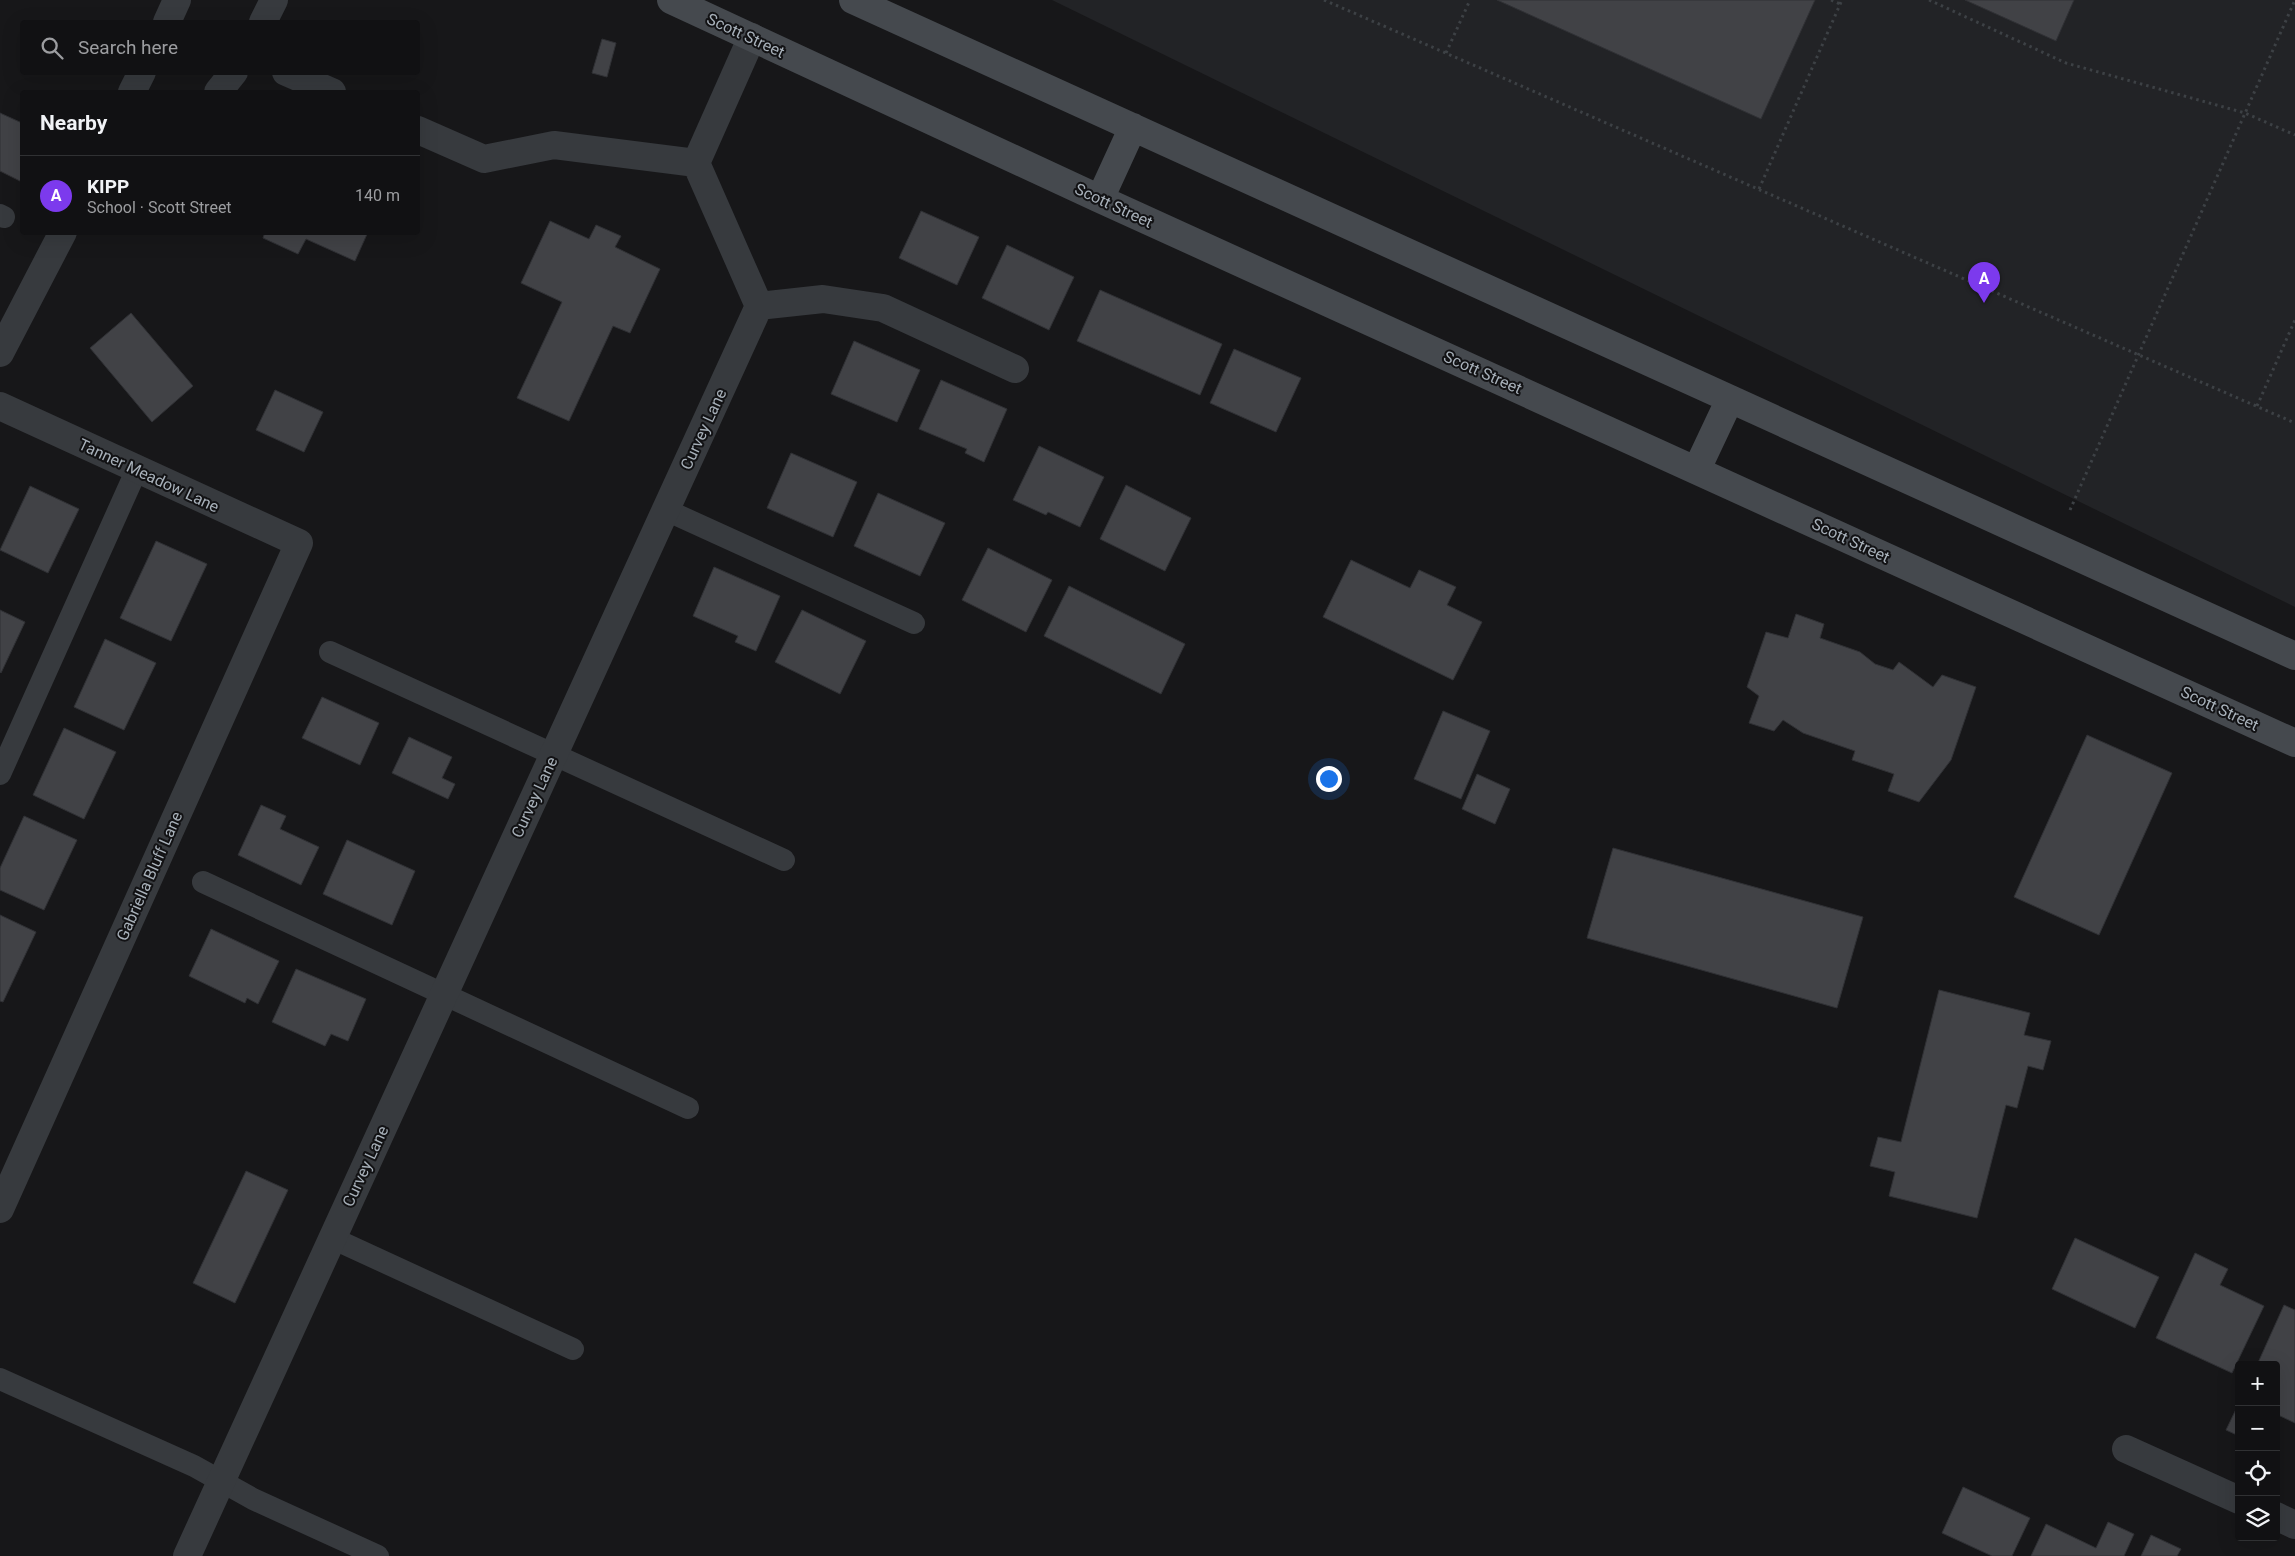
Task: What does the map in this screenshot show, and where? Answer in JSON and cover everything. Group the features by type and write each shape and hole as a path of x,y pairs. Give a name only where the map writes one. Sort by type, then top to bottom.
{"main road":[{"name":"Scott Street","path":"671,0 1100,199 2295,742"},
{"path":"853,0 2295,656"},
{"path":"1100,199 1133,127"},
{"path":"1697,469 1730,399"}],"street":[{"path":"168,20 177,0"},
{"path":"264,20 274,0"},
{"path":"752,37 696,163 759,306 823,299 883,308 1015,369"},
{"path":"133,90 140,75"},
{"path":"220,90 232,75"},
{"path":"293,75 327,90"},
{"path":"420,131 484,159 554,145 696,163"},
{"path":"0,353 62,235"},
{"path":"48,263 80,235"},
{"name":"Curvey Lane","path":"187,1556 759,306"},
{"name":"Tanner Meadow Lane","path":"0,406 299,544"},
{"name":"Gabriella Bluff Lane","path":"0,1209 299,544"},
{"path":"2126,1449 2235,1498"},
{"path":"2280,1518 2295,1525"}],"lane":[{"path":"0,774 137,469"},
{"path":"666,510 914,623"},
{"path":"330,652 784,860"},
{"path":"204,882 688,1108"},
{"path":"332,1238 573,1349"},
{"path":"0,1379 221,1480 253,1499 378,1556"}],"path":[{"path":"1324,0 2295,423"},
{"path":"1446,53 1470,0"},
{"path":"1759,189 1841,2 1831,0"},
{"path":"1929,0 2066,63 2245,113 2295,135"},
{"path":"2070,510 2295,0"},
{"path":"2257,406 2295,320"}],"shaded area":[{"path":"1052,0 2295,0 2295,607"}],"building":[{"path":"1497,0 1815,0 1761,119"},
{"path":"1965,0 2074,0 2056,41"},
{"path":"602,39 616,43 607,77 592,73"},
{"path":"0,113 20,122 20,181 0,171"},
{"path":"921,211 979,237 957,285 899,258"},
{"path":"550,221 589,239 596,225 621,236 615,247 660,269 630,333 613,326 569,421 517,398 562,302 521,283"},
{"path":"264,235 367,235 355,261 306,239 298,254 263,238"},
{"path":"1007,245 1074,277 1049,330 982,298"},
{"path":"1100,290 1222,344 1200,395 1077,341"},
{"path":"131,313 193,386 152,422 90,348"},
{"path":"854,341 920,370 897,422 831,394"},
{"path":"1234,349 1301,378 1276,432 1210,403"},
{"path":"941,380 1007,409 984,462 965,453 967,449 919,429"},
{"path":"275,390 323,412 304,452 256,430"},
{"path":"1039,446 1104,477 1080,527 1048,512 1046,515 1013,500"},
{"path":"791,453 857,482 833,537 767,508"},
{"path":"1126,485 1191,518 1165,571 1100,539"},
{"path":"30,486 79,509 48,573 0,550"},
{"path":"878,493 945,523 920,576 854,546"},
{"path":"156,541 207,564 171,641 120,618"},
{"path":"988,548 1052,580 1026,632 962,600"},
{"path":"1351,560 1410,588 1419,570 1456,587 1447,605 1482,622 1453,680 1323,617"},
{"path":"714,567 780,596 756,651 735,642 738,636 693,616"},
{"path":"1069,586 1185,644 1161,694 1044,636"},
{"path":"0,610 25,622 1,673 0,672"},
{"path":"802,610 866,641 840,694 775,662"},
{"path":"1796,614 1824,624 1820,638 1860,652 1875,664 1893,670 1899,662 1933,687 1942,675 1976,687 1951,760 1919,802 1888,791 1894,774 1852,760 1855,751 1803,733 1783,720 1774,731 1749,723 1759,696 1747,687 1766,632 1788,638"},
{"path":"105,639 156,663 124,730 74,707"},
{"path":"322,697 379,723 360,765 302,738"},
{"path":"1443,711 1490,731 1461,799 1414,779"},
{"path":"64,728 116,752 84,819 33,795"},
{"path":"2087,735 2172,773 2099,935 2014,897"},
{"path":"409,737 452,757 442,778 455,784 448,799 392,773"},
{"path":"1477,774 1510,789 1495,824 1462,809"},
{"path":"261,805 286,816 280,829 319,847 301,885 238,855"},
{"path":"24,816 77,840 44,910 0,890 0,868"},
{"path":"347,840 415,871 392,925 323,894"},
{"path":"1613,848 1863,917 1837,1008 1587,938"},
{"path":"0,915 36,932 3,1002 0,1001"},
{"path":"211,929 279,961 258,1004 247,998 245,1003 189,976"},
{"path":"296,969 366,999 348,1041 331,1034 325,1046 272,1022"},
{"path":"1939,990 2030,1013 2024,1035 2051,1041 2043,1070 2028,1066 2017,1108 2006,1105 1977,1218 1889,1196 1895,1172 1870,1166 1878,1137 1901,1142"},
{"path":"246,1171 288,1190 235,1303 193,1283"},
{"path":"2075,1238 2159,1277 2135,1328 2052,1289"},
{"path":"2195,1253 2228,1269 2220,1285 2264,1306 2238,1361 2235,1361 2232,1373 2156,1338"},
{"path":"2284,1305 2295,1310 2295,1423 2280,1416 2280,1361 2259,1361"},
{"path":"2235,1411 2235,1434 2226,1430"},
{"path":"1963,1487 2030,1518 2012,1556 1992,1556 1942,1533"},
{"path":"2108,1522 2134,1534 2124,1556 2031,1556 2046,1524 2096,1548"},
{"path":"2151,1535 2181,1549 2177,1556 2141,1556"}],"place":[{"name":"KIPP","path":"1984,303"}]}
